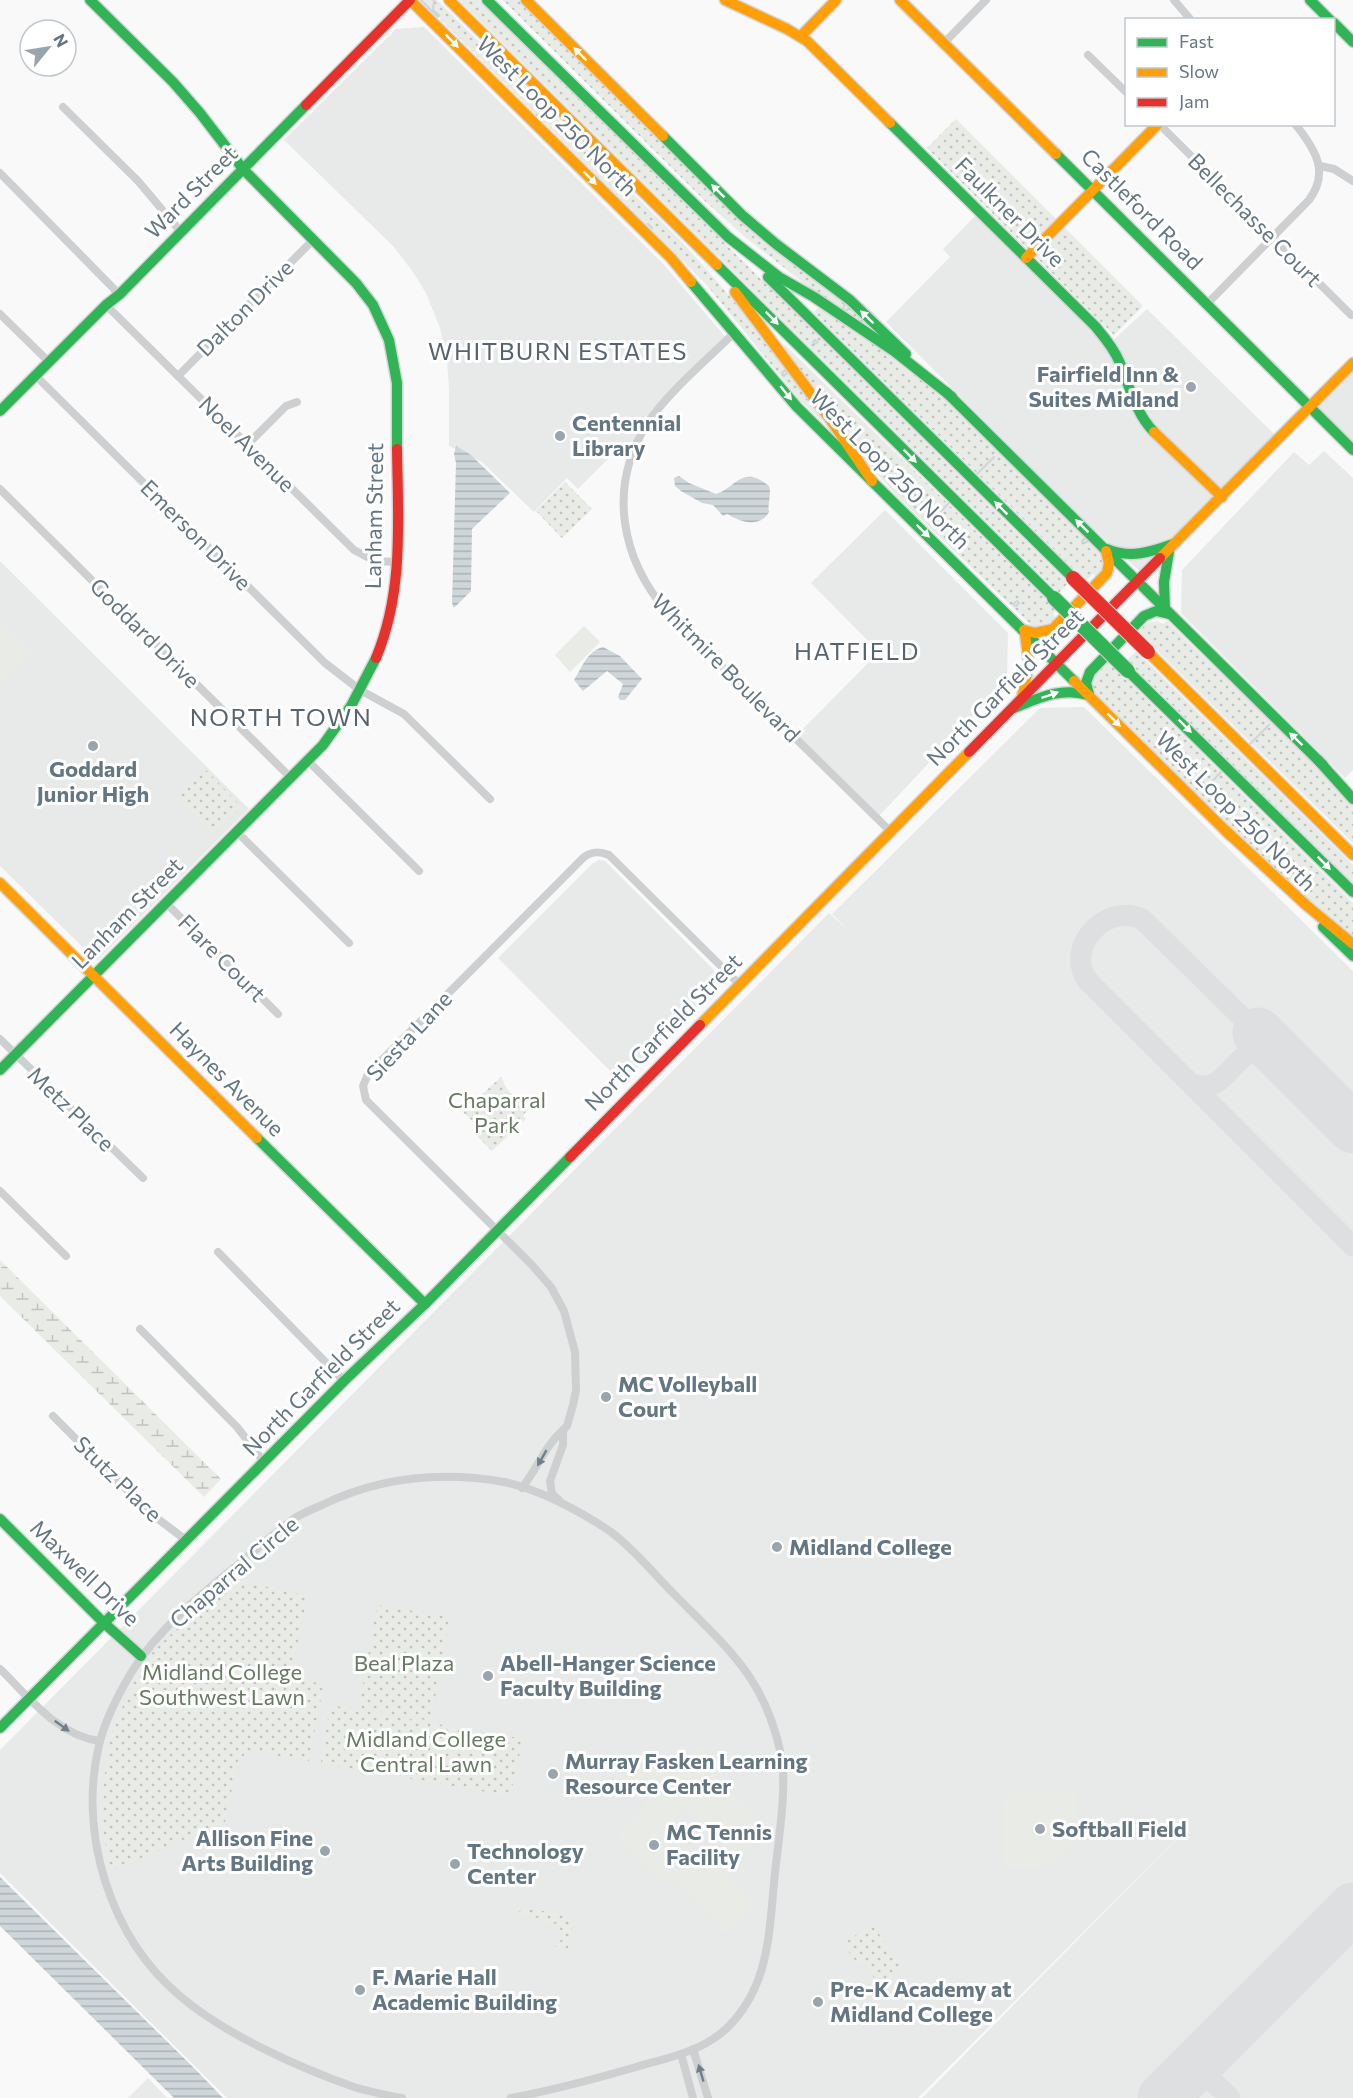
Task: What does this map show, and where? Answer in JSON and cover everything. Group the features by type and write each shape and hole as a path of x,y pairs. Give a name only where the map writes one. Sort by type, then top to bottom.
{"main road":[{"name":"Lanham Street","path":"0,1070 308,761 331,734 360,690 383,640 393,604 398,562 397,383 392,348 383,324 367,296 243,169 182,92 90,0"},
{"name":"Ward Street","path":"0,411 410,0"},
{"name":"West Loop 250 North","path":"410,0 671,258 797,407 1353,956"},
{"path":"449,0 1353,892"},
{"path":"487,0 1353,855"},
{"path":"526,0 742,215 849,300 952,397 1353,795"},
{"name":"Faulkner Drive","path":"725,0 744,11 784,26 801,36 1026,258 1110,344 1124,371 1135,403 1150,428 1222,497"},
{"path":"801,36 836,0"},
{"name":"Castleford Road","path":"900,0 1094,190 1353,450"},
{"path":"1310,0 1328,18"},
{"path":"1335,24 1347,39"},
{"path":"1026,258 1156,126"},
{"path":"670,218 724,279 761,326 872,481"},
{"path":"728,237 779,277 814,297 900,355 952,397"},
{"name":"North Garfield Street","path":"0,1728 344,1381 425,1304 1353,363"},
{"path":"1104,548 1125,555 1143,554 1173,547 1164,582 1169,612"},
{"path":"1022,699 1029,670 1030,654 1024,630 1035,633 1053,629 1107,573 1109,563 1104,548"},
{"path":"1091,696 1086,687 1090,672 1144,616 1156,611 1169,612"},
{"path":"1011,710 1057,692 1079,692 1091,696"},
{"path":"1318,760 1353,799"},
{"path":"1226,831 1306,905 1353,944"},
{"name":"Haynes Avenue","path":"0,883 425,1304"},
{"name":"Maxwell Drive","path":"0,1520 104,1623 141,1656"}],"street":[{"path":"944,43 986,0"},
{"path":"1174,0 1189,18"},
{"path":"1088,55 1125,91"},
{"path":"63,107 138,181 181,232"},
{"name":"Bellechasse Court","path":"1160,126 1351,315"},
{"path":"1207,304 1311,198 1320,180 1320,165 1311,145 1297,126"},
{"path":"1320,165 1334,169 1353,181"},
{"path":"0,173 119,294"},
{"name":"Dalton Drive","path":"178,376 313,240"},
{"name":"Noel Avenue","path":"106,305 354,550 375,561 398,562"},
{"path":"0,314 49,362"},
{"name":"Whitmire Boulevard","path":"735,332 668,398 639,439 631,458 625,487 624,519 631,551 646,585 669,614 891,832"},
{"name":"Emerson Drive","path":"36,376 317,655 360,690 404,714 490,799"},
{"path":"247,445 286,406 297,402"},
{"name":"Goddard Drive","path":"0,489 291,778"},
{"path":"308,761 419,872"},
{"path":"237,832 349,943"},
{"name":"Siesta Lane","path":"522,1488 538,1466 552,1440 567,1426 576,1390 575,1352 564,1311 545,1279 366,1100 363,1086 368,1074 584,857 592,853 600,852 609,855 740,985"},
{"name":"Flare Court","path":"166,903 278,1014"},
{"name":"Metz Place","path":"0,1039 143,1178"},
{"path":"0,1191 66,1256"},
{"path":"218,1252 344,1381"},
{"path":"140,1329 237,1427 264,1462"},
{"name":"Stutz Place","path":"53,1416 150,1513 186,1540"},
{"name":"Siesta Lane","path":"560,1502 552,1494 550,1481 562,1445 563,1430"},
{"name":"Chaparral Circle","path":"402,2098 359,2089 293,2063 213,2020 183,1999 149,1963 124,1926 102,1872 95,1836 93,1795 100,1741 119,1693 141,1656 170,1624 230,1571 297,1517 338,1497 393,1480 427,1476 507,1482 579,1511 616,1536 741,1663 759,1689 770,1713 782,1760 780,1816 764,1965 750,1998 725,2029 693,2049 586,2081 511,2098"},
{"path":"0,1669 62,1728 84,1738 100,1741"},
{"path":"693,2049 708,2098"},
{"path":"681,2054 693,2098"}],"shaded area":[{"path":"424,27 665,266 728,340 661,406 634,452 621,446 578,489 567,478 534,512 482,462 449,446 447,360 440,328 426,293 393,246 284,140 396,29"},
{"path":"979,212 1110,343 1147,309 1279,439 1145,576 1084,520 886,322 950,257 943,249"},
{"path":"1353,364 1353,450 1310,408"},
{"path":"456,446 471,455 510,493 472,529 471,591 453,607 456,463 454,454"},
{"path":"1324,451 1353,478 1353,770 1345,778 1181,613 1182,570 1294,452 1309,465"},
{"path":"679,476 689,483 716,494 746,477 760,480 769,486 769,512 760,521 755,522 744,521 727,514 723,516 713,505 702,503 675,486 674,478"},
{"path":"885,510 1008,633 1007,680 878,817 795,737 879,652 811,583"},
{"name":"Goddard Junior High","path":"0,561 249,809 97,961 0,866"},
{"path":"603,647 620,656 642,679 625,700 620,700 618,697 623,684 607,671 583,691 574,680 588,656"},
{"name":"Midland College","path":"1084,707 1353,971 1353,2098 922,2098 1205,1810 918,2098 227,2098 0,1873 0,1750 829,913 848,930 832,914 1040,708"},
{"path":"599,860 605,861 722,978 722,981 622,1083 498,958 592,864"},
{"path":"0,1877 223,2098 174,2098 0,1926"},
{"path":"148,2078 167,2098 128,2098"}],"green space":[{"path":"421,0 437,0 679,239 738,306 823,418 821,420 799,399 705,283"},
{"path":"459,0 479,0 1068,583 1059,593"},
{"path":"503,0 519,0 667,148 809,275 887,340 819,295 745,237 705,201"},
{"path":"956,119 1143,306 1114,335 927,148"},
{"path":"821,305 917,375 954,406 1099,549 1104,563 1097,577 1093,574 1086,581 814,312"},
{"path":"785,345 1057,610 1053,614 1057,619 1046,626 1032,626 897,496 823,406 781,348"},
{"path":"565,482 592,509 562,538 536,511"},
{"path":"1158,621 1163,624 1167,621 1308,757 1353,804 1353,843 1138,632 1147,623"},
{"path":"0,622 33,655 0,688"},
{"path":"584,626 600,642 570,672 555,655"},
{"path":"1136,651 1353,865 1353,884 1127,660"},
{"path":"1101,662 1105,666 1109,662 1353,903 1353,939 1300,896 1095,693 1090,679"},
{"path":"206,770 242,807 213,835 177,798"},
{"name":"Chaparral Park","path":"501,1077 507,1089 528,1110 523,1115 526,1119 492,1151 478,1137 483,1131 463,1112"},
{"path":"0,1260 221,1479 204,1497 0,1296"},
{"name":"Midland College Southwest Lawn","path":"232,1579 307,1596 293,1667 323,1688 309,1761 250,1751 238,1760 225,1822 110,1871 100,1810 110,1737 135,1678 155,1649"},
{"name":"Beal Plaza","path":"377,1605 449,1617 431,1721 359,1708"},
{"name":"Midland College Central Lawn","path":"330,1705 523,1739 510,1796 321,1763"},
{"name":"MC Tennis Facility","path":"700,1744 725,1770 717,1779 767,1829 737,1859 687,1808 668,1828 698,1859 704,1853 754,1903 725,1933 671,1879 664,1885 616,1837 647,1806 619,1778 649,1749 672,1771"},
{"name":"Softball Field","path":"1078,1791 1077,1829 1069,1850 1050,1864 1036,1868 1003,1868 1003,1801 1013,1792"},
{"path":"525,1908 567,1915 573,1924 568,1949 554,1946 555,1943 560,1943 562,1930 558,1929 558,1924 538,1921 538,1918 524,1915 523,1917 516,1916"},
{"path":"872,1924 902,1967 878,1984 863,1961 858,1964 843,1944"}],"waterway":[{"path":"421,0 438,17 439,15 433,10 434,0"},
{"path":"536,114 541,119"},
{"path":"648,224 652,228"},
{"path":"845,303 850,307 846,311 843,309 845,303"},
{"path":"815,340 818,342 815,344 813,342 815,340"},
{"path":"785,370 787,373 784,376 782,373 785,370"},
{"path":"977,474 994,457"},
{"path":"932,520 949,503"},
{"path":"1085,538 1088,541 1085,543 1082,541 1085,538"},
{"path":"1017,601 1019,603 1016,606 1013,604 1017,601"},
{"path":"1250,744 1269,725"},
{"path":"1207,787 1221,772"}],"taxiway":[{"path":"1258,1033 1142,919 1129,915 1115,917 1103,922 1092,931 1085,942 1081,955 1082,968 1088,981 1353,1246"},
{"path":"1190,1083 1204,1086 1215,1083 1252,1052 1264,1050 1280,1054"},
{"path":"1215,2045 1209,2064 1210,2074 1215,2083"},
{"path":"1180,2081 1196,2077 1208,2079 1230,2098"}],"runway":[{"path":"1258,1033 1353,1128"},
{"path":"1163,2098 1353,1908"}],"traffic: fast":[{"path":"90,0 173,82 243,169 356,283 373,305 389,340 397,383 397,449"},
{"path":"487,0 728,237 779,277 814,297 894,351 952,397"},
{"path":"1310,0 1328,18"},
{"path":"1335,24 1353,42"},
{"path":"0,411 106,305 120,294 306,105"},
{"path":"890,123 1095,326 1114,351 1137,407 1154,432"},
{"path":"663,136 742,215 850,300 906,354"},
{"path":"1056,154 1353,450"},
{"path":"717,265 1054,598"},
{"path":"768,277 1073,578"},
{"path":"691,282 797,407 1074,681"},
{"path":"946,392 1323,765"},
{"path":"1107,549 1132,554 1149,552 1173,544"},
{"path":"1165,609 1164,582 1169,552"},
{"path":"1054,598 1128,671"},
{"path":"1089,694 1086,683 1090,672 1144,616 1156,611 1169,614"},
{"path":"0,1070 323,745 351,706 376,658"},
{"path":"1128,671 1353,892"},
{"path":"1014,708 1041,697 1059,693 1088,695"},
{"path":"1318,760 1353,799"},
{"path":"1323,927 1353,956"},
{"path":"257,1138 425,1304"},
{"path":"0,1728 570,1157"},
{"path":"0,1519 104,1623 141,1656"}],"traffic: slow":[{"path":"410,0 671,258 691,282"},
{"path":"449,0 717,265"},
{"path":"526,0 663,136"},
{"path":"725,0 807,41 890,123"},
{"path":"801,36 836,0"},
{"path":"900,0 1056,154"},
{"path":"1026,258 1156,126"},
{"path":"735,292 830,419 872,481"},
{"path":"1160,558 1353,363"},
{"path":"1154,432 1222,497"},
{"path":"1024,630 1035,633 1053,629 1107,573 1109,563 1106,551"},
{"path":"1022,697 1029,665 1025,633"},
{"path":"1148,652 1353,855"},
{"path":"1074,681 1231,836"},
{"path":"700,1025 969,752"},
{"path":"1226,831 1306,905 1353,944"},
{"path":"0,883 257,1138"}],"traffic: jam":[{"path":"306,105 410,0"},
{"path":"376,658 385,633 395,581 398,529 397,449"},
{"path":"969,752 1160,558"},
{"path":"1073,578 1148,652"},
{"path":"570,1157 700,1025"}],"place":[{"name":"Fairfield Inn & Suites Midland","path":"1191,387"},
{"name":"Centennial Library","path":"560,436"},
{"name":"Goddard Junior High","path":"93,746"},
{"name":"MC Volleyball Court","path":"606,1397"},
{"name":"Midland College","path":"777,1547"},
{"name":"Abell-Hanger Science Faculty Building","path":"488,1676"},
{"name":"Murray Fasken Learning Resource Center","path":"553,1774"},
{"name":"Softball Field","path":"1040,1829"},
{"name":"MC Tennis Facility","path":"654,1845"},
{"name":"Allison Fine Arts Building","path":"325,1851"},
{"name":"Technology Center","path":"455,1864"},
{"name":"F. Marie Hall Academic Building","path":"360,1990"},
{"name":"Pre-K Academy at Midland College","path":"818,2002"}],"district":[{"name":"WHITBURN ESTATES","path":"558,352"},
{"name":"HATFIELD","path":"857,652"},
{"name":"NORTH TOWN","path":"281,718"}]}
